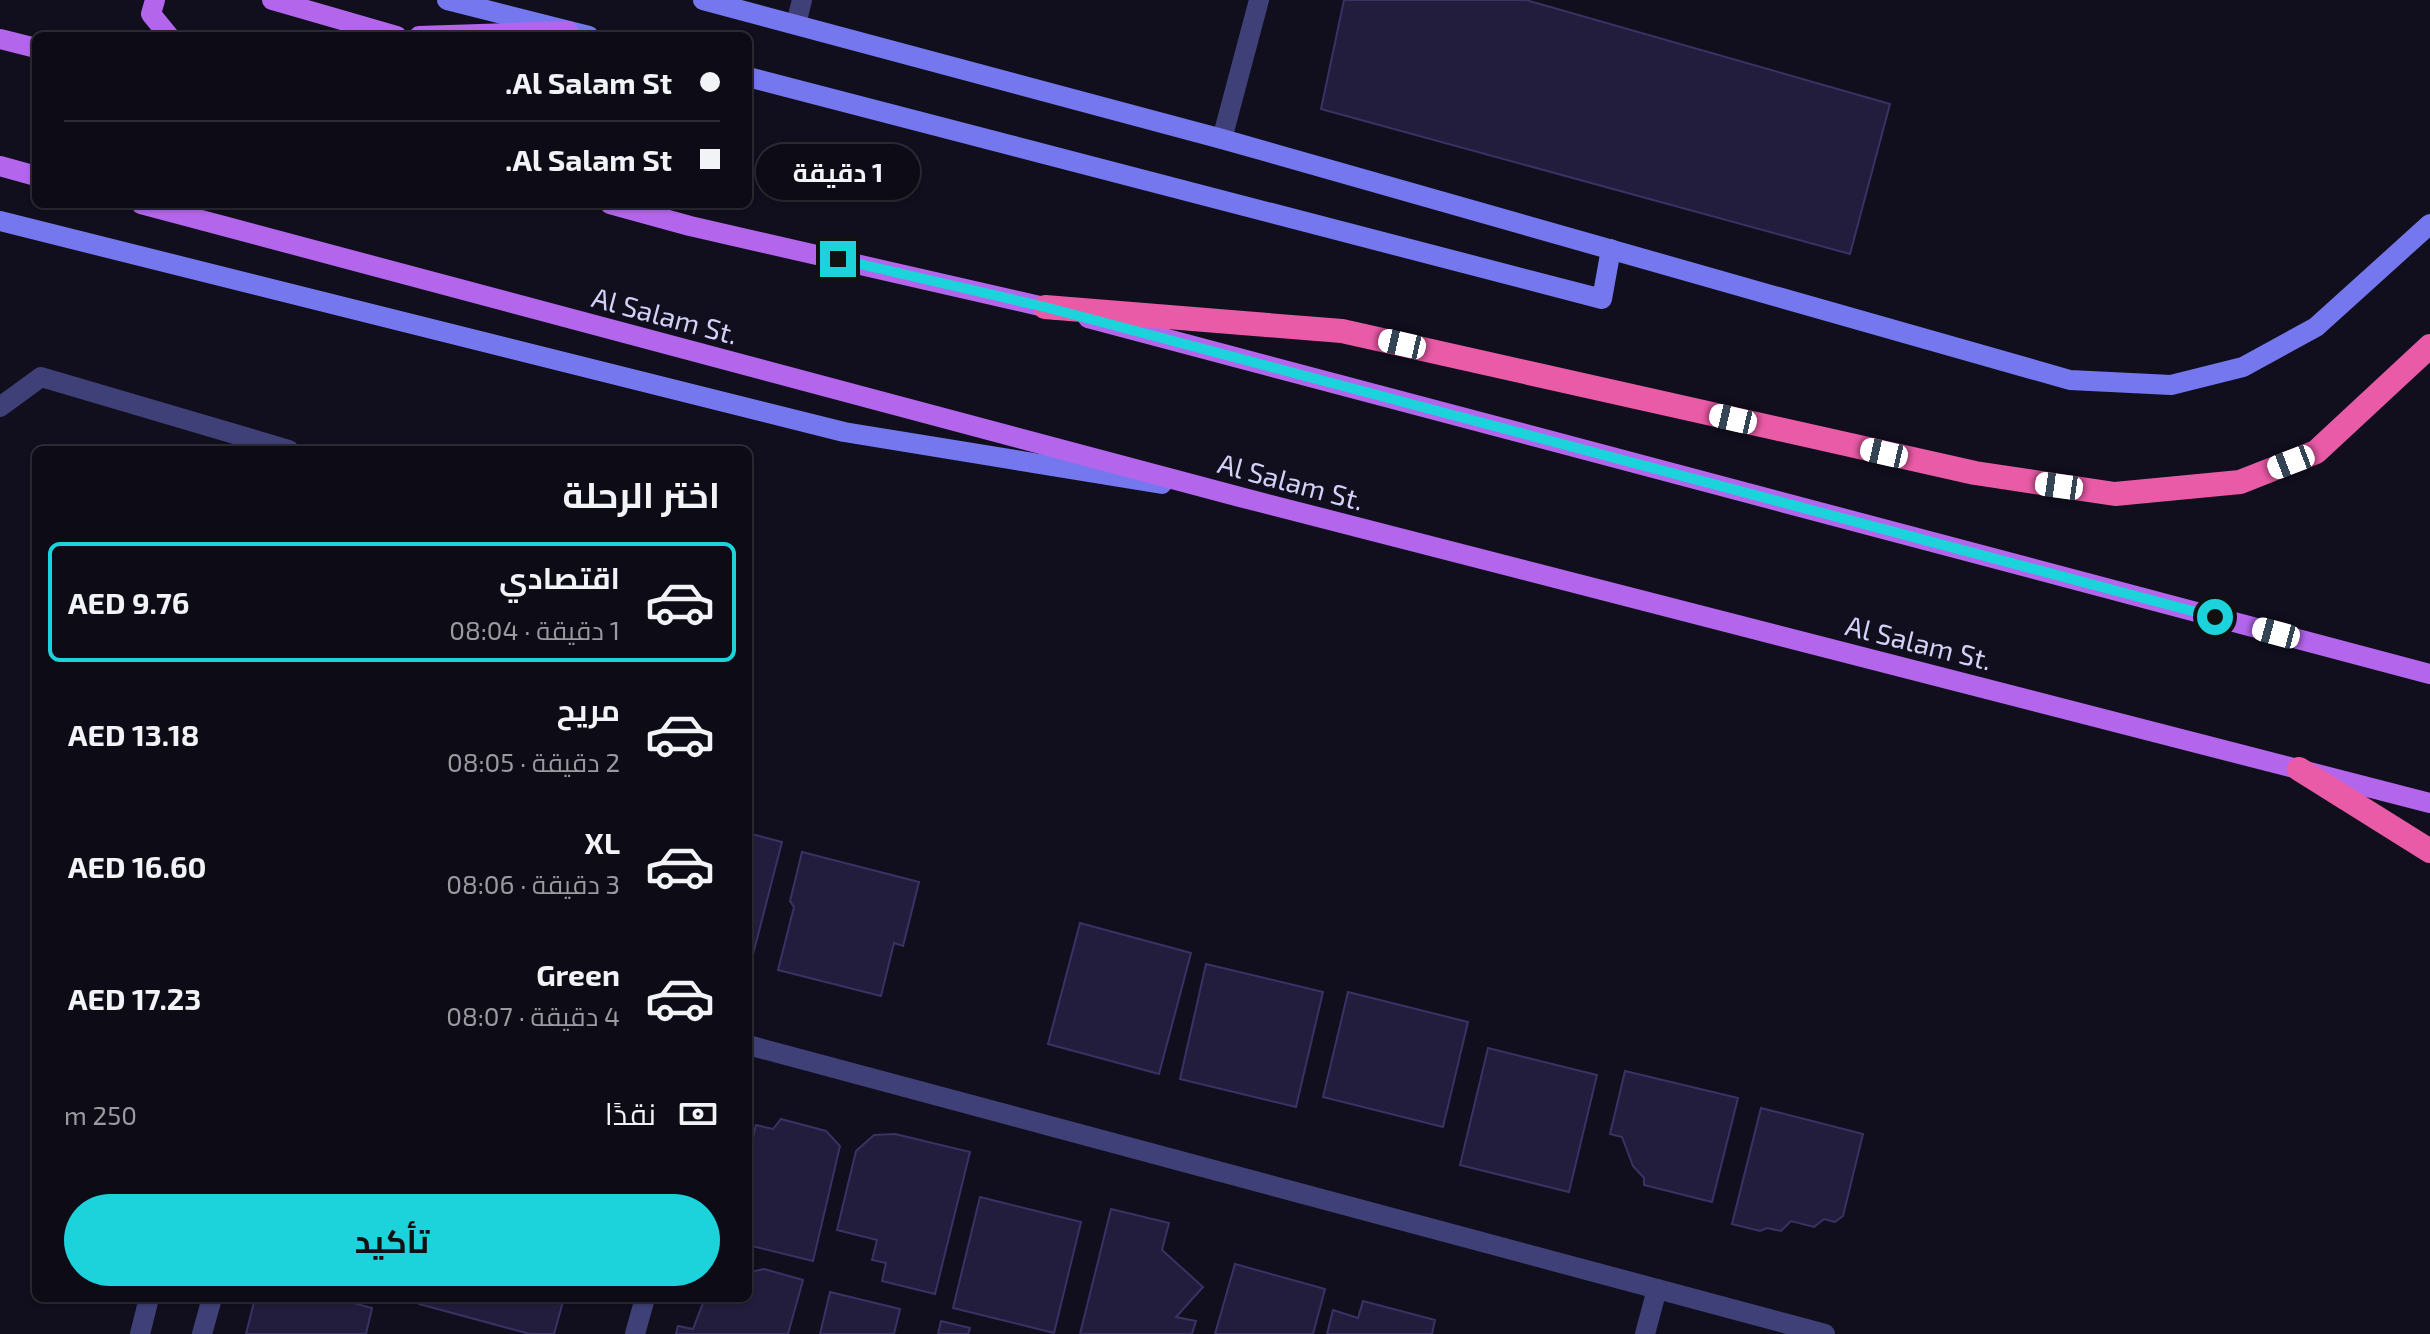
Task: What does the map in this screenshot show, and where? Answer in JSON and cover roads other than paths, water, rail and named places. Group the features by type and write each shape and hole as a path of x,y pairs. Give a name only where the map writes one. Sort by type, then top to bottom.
{"highway":[{"path":"1045,307 1342,331 1975,473 2115,494 2240,482 2316,452 2430,346"},
{"path":"2299,769 2430,851"}],"main road":[{"path":"155,0 151,14 166,32"},
{"path":"272,0 383,32"},
{"path":"447,0 572,32"},
{"path":"703,0 1222,139 2070,380 2171,385 2243,367 2316,327 2430,224"},
{"path":"0,27 32,47"},
{"path":"538,32 568,31"},
{"path":"0,39 32,47"},
{"path":"752,78 1602,299 1611,249"},
{"path":"0,166 32,175"},
{"name":"Al Salam St.","path":"156,208 1240,497 2430,803"},
{"path":"625,208 690,226 1045,307 2430,674"},
{"path":"649,208 690,226"},
{"path":"0,221 844,432 1240,497"}],"street":[{"path":"796,24 802,0"},
{"path":"1222,139 1259,0"},
{"path":"0,407 41,377 275,446"},
{"path":"752,1046 1825,1334"},
{"path":"1645,1334 1657,1289"},
{"path":"140,1334 148,1302"},
{"path":"202,1334 211,1302"},
{"path":"635,1334 644,1302"}]}
